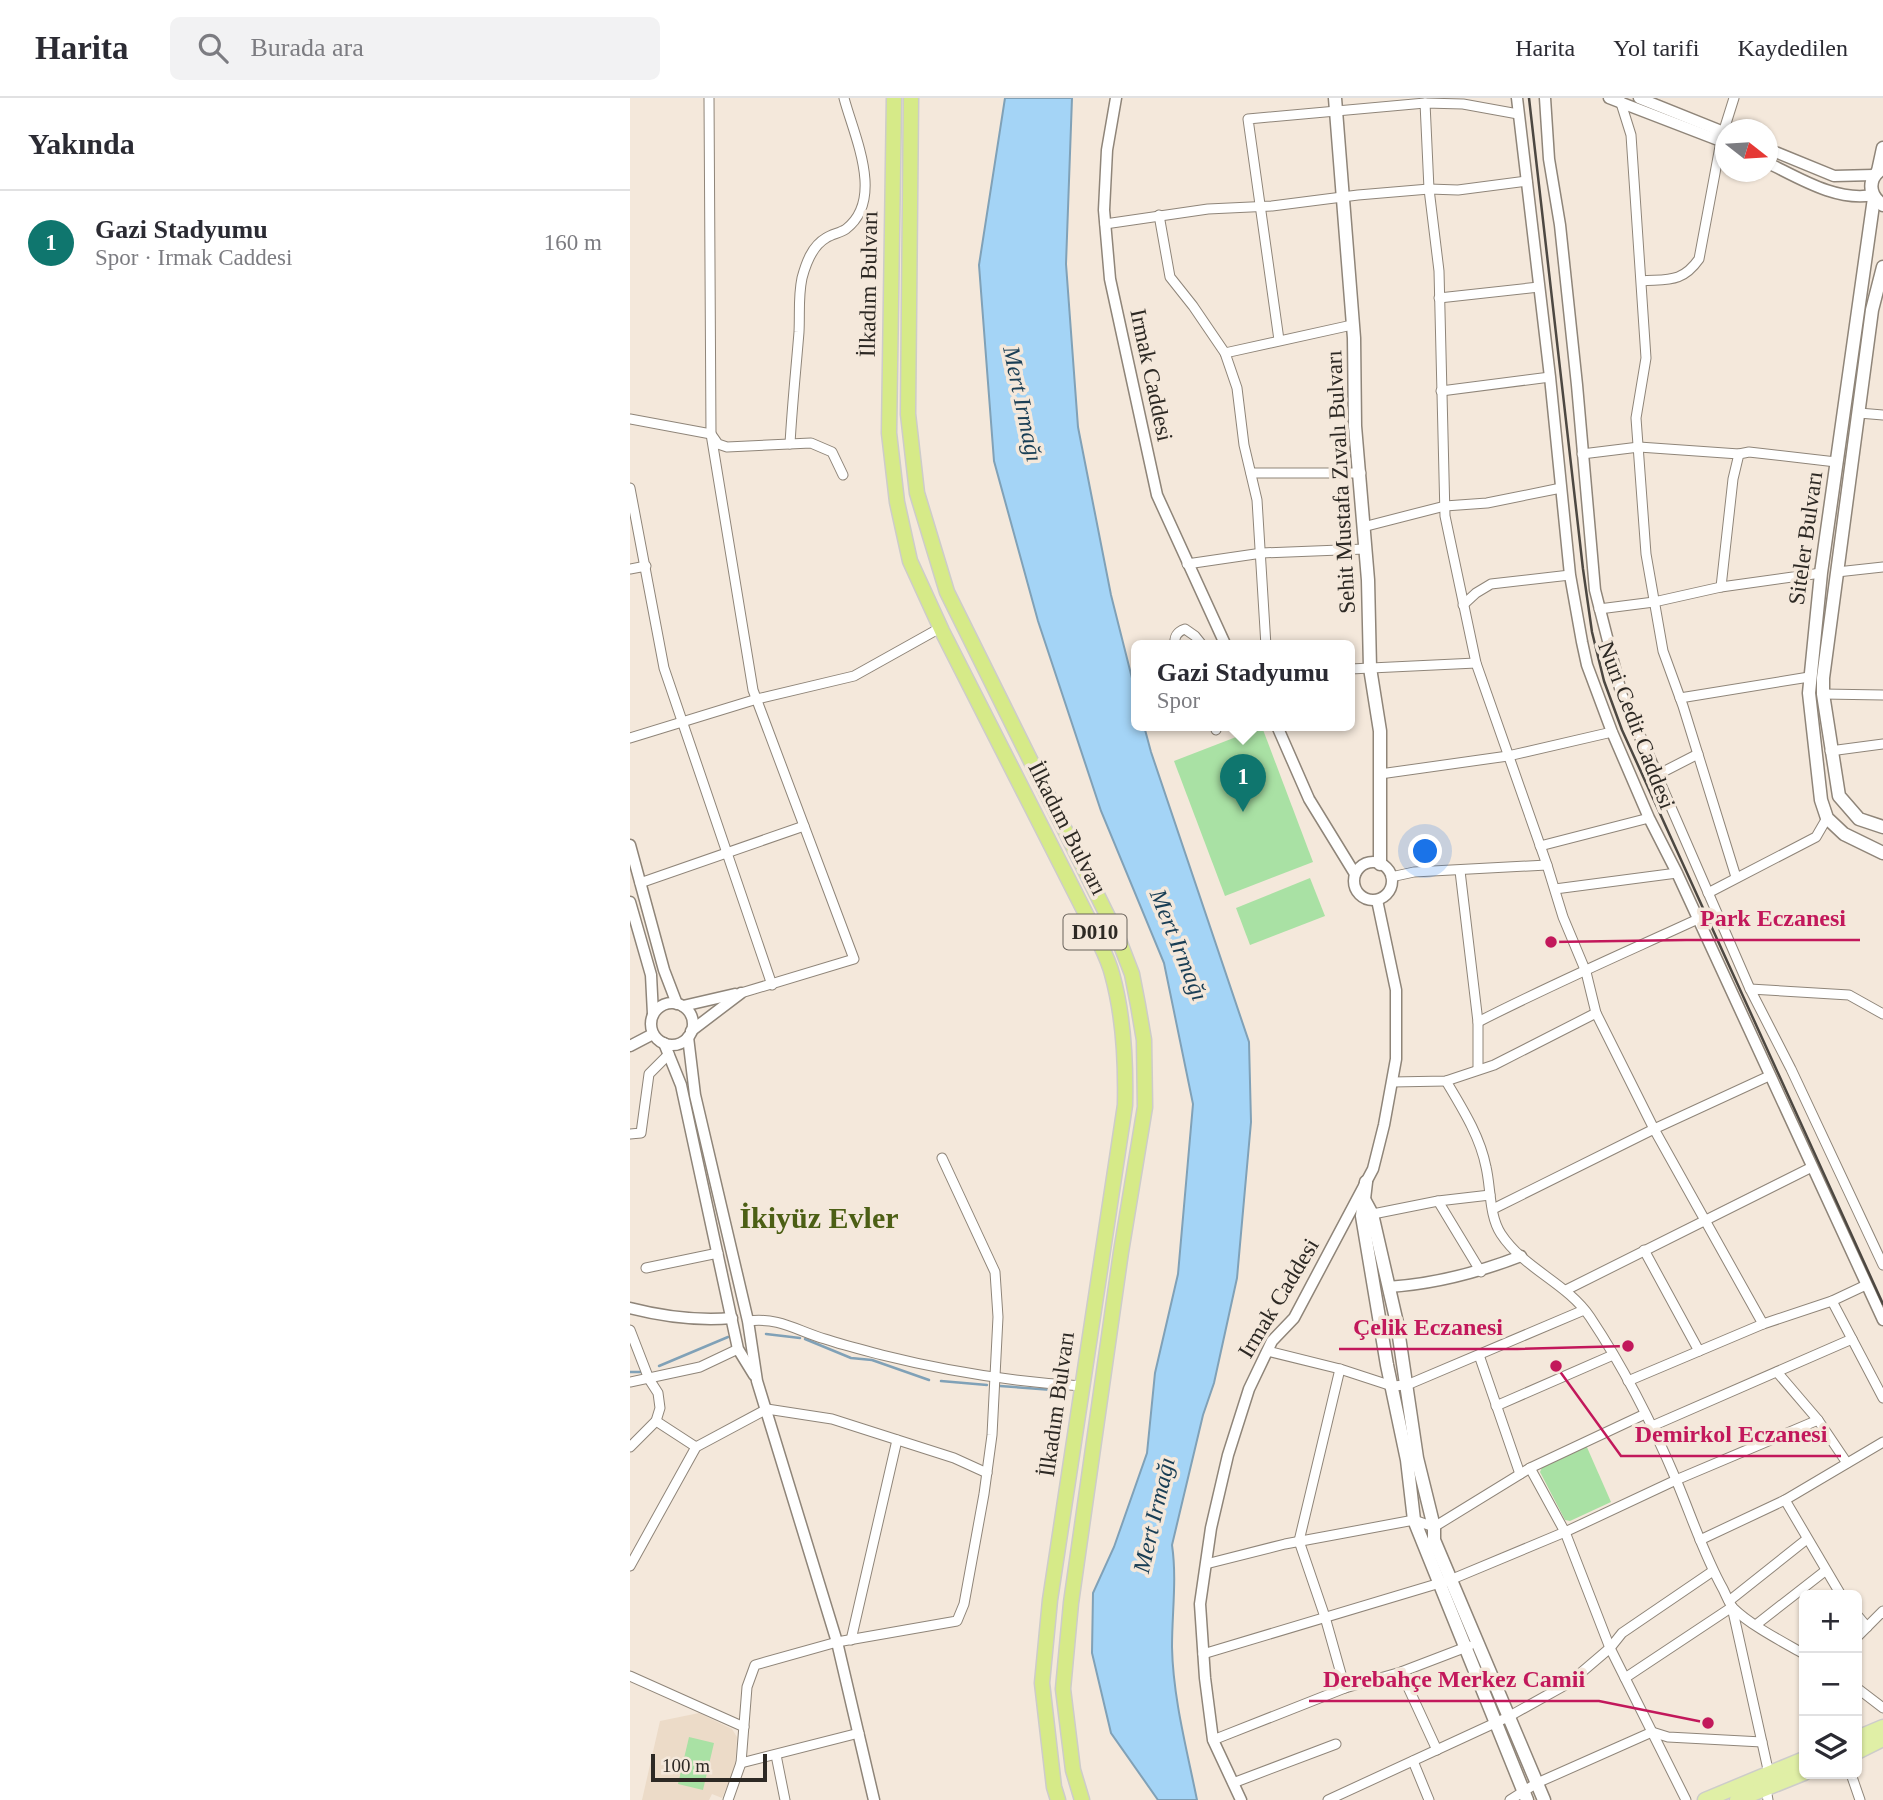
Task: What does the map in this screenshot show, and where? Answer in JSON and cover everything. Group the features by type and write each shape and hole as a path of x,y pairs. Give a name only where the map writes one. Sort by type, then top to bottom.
{"highway":[{"name":"İlkadım Bulvarı","path":"894,98 889,433 897,502 910,561 940,628 1093,928 1111,971 1119,1006 1126,1066 1125,1105 1050,1600 1042,1683 1054,1787 1058,1800"},
{"name":"İlkadım Bulvarı","path":"911,98 908,414 917,493 947,592 1117,934 1132,974 1144,1040 1144,1107 1071,1602 1063,1689 1073,1770 1082,1800"}],"main road":[{"name":"Sehit Mustafa Zıvalı Bulvarı","path":"1335,104 1352,325 1355,426 1361,473 1370,668 1380,731 1380,864"},
{"name":"Siteler Bulvarı","path":"1828,818 1821,800 1809,677 1836,462 1877,199 1871,185 1878,171 1883,148"},
{"name":"Siteler Bulvarı","path":"1883,267 1872,310 1823,678 1830,751 1839,796 1859,819 1883,827"},
{"path":"1828,818 1844,834 1883,853"},
{"path":"1366,1182 1365,1201 1392,1385 1407,1460 1414,1520 1444,1582 1503,1720 1544,1800"},
{"path":"1367,1215 1388,1287 1407,1385 1417,1458 1444,1582"},
{"path":"1503,1720 1526,1797"},
{"path":"1862,1736 1883,1727"},
{"path":"1862,1750 1883,1739"},
{"path":"1705,1800 1799,1761"},
{"path":"1737,1800 1767,1794 1799,1776"}],"street":[{"path":"653,1014 663,1005 680,1005 741,993 854,960 753,690 711,435 709,98"},
{"path":"790,444 799,329 798,307 803,277 812,251 825,238 845,230 860,213 866,188 845,98"},
{"name":"Irmak Caddesi","path":"1116,98 1107,150 1104,210 1110,279 1157,495 1223,640"},
{"name":"Nuri Cedit Caddesi","path":"1517,98 1570,575 1587,665 1649,818 1677,873 1883,1320"},
{"name":"Nuri Cedit Caddesi","path":"1545,98 1549,159 1561,239 1599,609 1622,696 1657,775"},
{"path":"1609,98 1715,135"},
{"path":"1639,98 1715,134"},
{"path":"1729,119 1734,98"},
{"path":"1620,100 1630,135 1647,358 1636,418 1646,554 1663,651 1736,877"},
{"path":"1425,103 1429,189 1438,271 1444,506 1476,663 1563,917 1586,972 1597,1013 1654,1129 1763,1324"},
{"path":"1279,340 1248,119 1335,104 1463,104 1518,114"},
{"path":"1778,153 1834,176 1878,171"},
{"path":"1778,167 1832,191 1877,199"},
{"path":"1642,281 1677,279 1691,271 1699,259 1715,172"},
{"path":"1105,224 1160,215 1429,189 1458,190 1527,181"},
{"path":"1160,215 1170,277 1225,353 1237,388 1244,445 1257,500 1265,640"},
{"path":"1439,298 1539,287"},
{"path":"1225,353 1352,325"},
{"path":"1441,391 1550,377"},
{"path":"1859,413 1883,415"},
{"path":"630,419 711,435 718,444 727,447 810,443 832,452 843,475"},
{"path":"1582,454 1639,447 1740,454 1749,452 1836,462"},
{"path":"1721,587 1733,479 1740,454"},
{"path":"1251,473 1361,473"},
{"path":"630,488 664,668 725,854 772,985"},
{"path":"1363,527 1444,506 1487,503 1561,488"},
{"path":"1187,564 1262,553 1365,549"},
{"path":"630,569 646,566"},
{"path":"1837,572 1883,567"},
{"path":"1599,609 1654,602 1721,587 1821,573"},
{"path":"1463,605 1490,584 1570,575"},
{"path":"630,738 757,699 853,676 940,628"},
{"path":"1175,640 1175,636 1185,629 1198,640"},
{"path":"1355,669 1476,663"},
{"path":"1680,698 1809,677"},
{"path":"1823,694 1883,695"},
{"path":"1279,731 1309,799 1355,874 1354,886 1360,896 1377,900 1387,894 1391,877 1385,867 1368,863 1355,874"},
{"path":"1380,774 1508,756 1612,732"},
{"path":"1830,751 1883,744"},
{"path":"1698,754 1657,775 1750,989 1791,1069 1883,1265"},
{"path":"1539,846 1649,818"},
{"path":"1708,893 1816,837 1828,818"},
{"path":"640,883 804,826"},
{"path":"630,845 664,970 680,1005 691,1017 689,1034 695,1096 748,1321 758,1381 836,1642 874,1800"},
{"path":"1391,877 1414,872 1547,864"},
{"path":"1460,871 1478,1022 1478,1069"},
{"path":"1555,889 1677,873"},
{"name":"Irmak Caddesi","path":"1241,1800 1213,1740 1203,1654 1200,1604 1211,1528 1228,1455 1249,1389 1272,1341 1294,1318 1373,1169 1396,1059 1396,990 1377,900"},
{"path":"630,902 651,975 653,1034 664,1043 681,1085 738,1349 758,1381"},
{"path":"1478,1022 1546,986 1586,972 1698,919"},
{"path":"1750,989 1849,995 1883,1014"},
{"path":"664,1043 677,1044 741,993"},
{"path":"1392,1082 1446,1081 1494,1065 1597,1013"},
{"path":"630,1046 653,1034"},
{"path":"630,1134 641,1133 649,1074 669,1054"},
{"path":"1493,1209 1654,1129 1769,1076"},
{"path":"1446,1081 1472,1127 1486,1165 1490,1195 1500,1233 1521,1256 1566,1290 1584,1310 1628,1381 1676,1480 1713,1571 1731,1604 1769,1773"},
{"path":"728,1800 741,1763 747,1687 755,1665 836,1642 957,1620 964,1604 992,1435 998,1317 995,1272 942,1158"},
{"path":"1566,1290 1812,1167"},
{"path":"1367,1215 1438,1201 1490,1195"},
{"path":"1438,1201 1481,1272"},
{"path":"1644,1250 1699,1351"},
{"path":"646,1268 718,1253"},
{"path":"1388,1287 1424,1285 1481,1272 1521,1256"},
{"path":"1628,1381 1763,1324 1832,1301 1866,1285"},
{"path":"1832,1301 1883,1398"},
{"path":"630,1308 676,1318 732,1318"},
{"path":"1267,1351 1392,1385 1407,1385 1584,1310"},
{"path":"748,1321 761,1319 781,1322 823,1339 884,1355 1037,1383 1082,1386"},
{"path":"630,1330 657,1393 660,1408 656,1421 630,1447"},
{"path":"1650,1427 1852,1339"},
{"path":"630,1382 699,1367 738,1349"},
{"path":"1479,1355 1520,1474"},
{"path":"1496,1406 1613,1355"},
{"path":"1340,1369 1299,1541 1325,1617 1345,1688"},
{"path":"1777,1371 1818,1420 1847,1463"},
{"path":"630,1566 696,1447 767,1409 832,1419 954,1458 987,1473"},
{"path":"1206,1564 1299,1541 1414,1520 1434,1527 1530,1468 1645,1414"},
{"path":"1203,1654 1444,1582 1565,1532 1676,1480 1818,1420"},
{"path":"656,1421 696,1447"},
{"path":"851,1640 897,1440"},
{"path":"1700,1540 1785,1500 1883,1442"},
{"path":"1530,1468 1565,1532 1609,1648 1686,1800"},
{"path":"1785,1500 1838,1590"},
{"path":"1625,1678 1731,1604 1807,1539"},
{"path":"1328,1800 1503,1720 1569,1683 1622,1633 1713,1571"},
{"path":"1757,1625 1825,1571"},
{"path":"1731,1604 1757,1625 1802,1653"},
{"path":"1862,1632 1883,1612"},
{"path":"1862,1621 1867,1627"},
{"path":"1213,1740 1345,1688 1401,1672 1471,1645"},
{"path":"1401,1672 1437,1750"},
{"path":"630,1676 744,1727"},
{"path":"1862,1692 1883,1708"},
{"path":"1510,1800 1526,1797 1537,1783 1652,1732 1668,1737 1762,1742"},
{"path":"741,1763 859,1733"},
{"path":"1233,1783 1336,1744"},
{"path":"776,1755 785,1800"},
{"path":"1413,1761 1429,1800"},
{"path":"1853,1779 1860,1800"}],"shaded area":[{"path":"699,1713 732,1729 737,1737 735,1767 722,1798 712,1794 709,1800 642,1800 660,1721"}],"green space":[{"path":"1252,731 1264,731 1313,862 1225,896 1174,761"},
{"path":"1310,878 1325,916 1250,945 1236,908"},
{"path":"1586,1445 1611,1502 1570,1521 1565,1520 1540,1472 1543,1465"},
{"path":"689,1737 714,1743 703,1790 678,1784"}],"water":[{"name":"Mert Irmağı","path":"1005,98 1072,98 1066,264 1078,427 1111,595 1131,674 1131,731 1145,731 1249,1042 1251,1122 1237,1278 1214,1383 1203,1415 1172,1545 1173,1666 1181,1724 1197,1800 1158,1800 1111,1733 1092,1653 1093,1593 1114,1547 1147,1453 1155,1373 1178,1274 1193,1104 1164,963 1101,811 1038,621 994,461 979,265"}],"waterway":[{"path":"766,1334 800,1338"},
{"path":"659,1366 728,1337"},
{"path":"805,1339 851,1358 872,1360 929,1380"},
{"path":"630,1372 642,1372"},
{"path":"941,1381 987,1385"},
{"path":"1000,1386 1066,1391"}],"railway":[{"path":"1529,98 1583,569 1592,632 1604,681 1622,730 1883,1304"}],"place":[{"name":"Gazi Stadyumu","path":"1243,812"},
{"name":"Park Eczanesi","path":"1551,942"},
{"name":"Çelik Eczanesi","path":"1628,1346"},
{"name":"Demirkol Eczanesi","path":"1556,1366"},
{"name":"Derebahçe Merkez Camii","path":"1708,1723"}],"district":[{"name":"İkiyüz Evler","path":"819,1218"}]}
